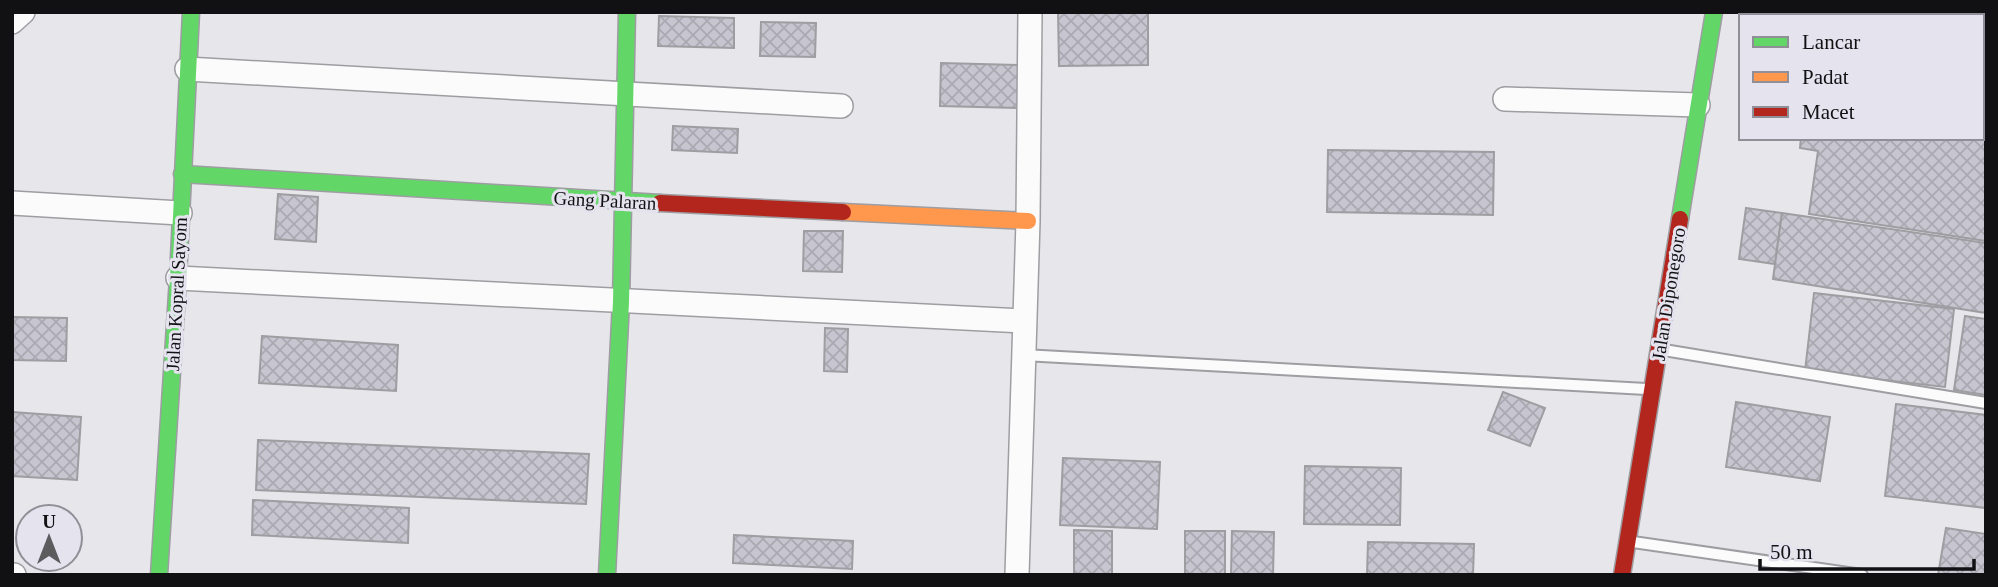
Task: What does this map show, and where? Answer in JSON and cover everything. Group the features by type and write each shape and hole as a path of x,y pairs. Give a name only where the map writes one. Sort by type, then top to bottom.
{"main road":[{"name":"Jalan Kopral Sayom","path":"159,575 178,278 191,12"},
{"path":"607,575 621,302 627,12"},
{"name":"Jalan Diponegoro","path":"1622,575 1714,12"},
{"name":"Gang Palaran","path":"182,174 623,201 1028,221"}],"street":[{"path":"12,22 23,12"},
{"path":"1017,575 1028,221 1030,12"},
{"path":"187,69 841,106"},
{"path":"1505,99 1698,105"},
{"path":"12,204 180,213"},
{"path":"178,278 1024,321"}],"lane":[{"path":"1658,349 1986,403"},
{"path":"1023,355 1652,389"},
{"path":"1627,541 1862,575"}],"building":[{"path":"1058,12 1148,12 1148,65 1059,66"},
{"path":"659,16 734,18 734,48 658,46"},
{"path":"761,22 816,23 815,57 760,56"},
{"path":"1984,38 1986,38 1984,95"},
{"path":"941,63 1019,65 1018,108 940,106"},
{"path":"1986,107 1986,241 1809,214 1818,151 1800,148 1801,140 1984,140"},
{"path":"673,126 738,129 737,153 672,150"},
{"path":"1328,150 1494,152 1493,215 1327,212"},
{"path":"278,194 318,197 316,242 275,239"},
{"path":"1746,208 1782,213 1775,264 1739,259"},
{"path":"1782,213 1986,243 1986,313 1773,279"},
{"path":"804,231 843,231 842,272 803,271"},
{"path":"1814,293 1954,309 1945,387 1805,371"},
{"path":"1965,316 1986,319 1986,395 1954,390"},
{"path":"12,317 67,318 66,361 12,360"},
{"path":"825,328 848,329 847,372 824,371"},
{"path":"262,336 398,345 396,391 259,383"},
{"path":"1503,392 1545,408 1530,446 1488,430"},
{"path":"1736,402 1830,417 1820,481 1726,467"},
{"path":"1896,404 1986,415 1986,508 1885,496"},
{"path":"12,412 81,417 77,480 12,476"},
{"path":"258,440 589,454 586,504 256,490"},
{"path":"1063,458 1160,462 1157,529 1060,525"},
{"path":"1305,466 1401,468 1400,525 1304,524"},
{"path":"253,500 409,508 408,543 252,535"},
{"path":"1946,528 1986,534 1986,575 1938,575"},
{"path":"1074,530 1112,531 1112,575 1074,575"},
{"path":"1185,531 1225,531 1225,575 1185,575"},
{"path":"1232,531 1274,532 1273,575 1231,575"},
{"path":"734,535 853,541 852,569 733,563"},
{"path":"1368,542 1474,544 1473,575 1367,575"}],"traffic: fast":[{"path":"159,575 178,278 191,12"},
{"path":"607,575 621,302 627,12"},
{"path":"1680,219 1714,12"},
{"path":"182,174 660,203"}],"traffic: slow":[{"path":"843,212 1028,221"}],"traffic: jam":[{"path":"660,203 843,212"},
{"path":"1622,575 1680,219"}]}
